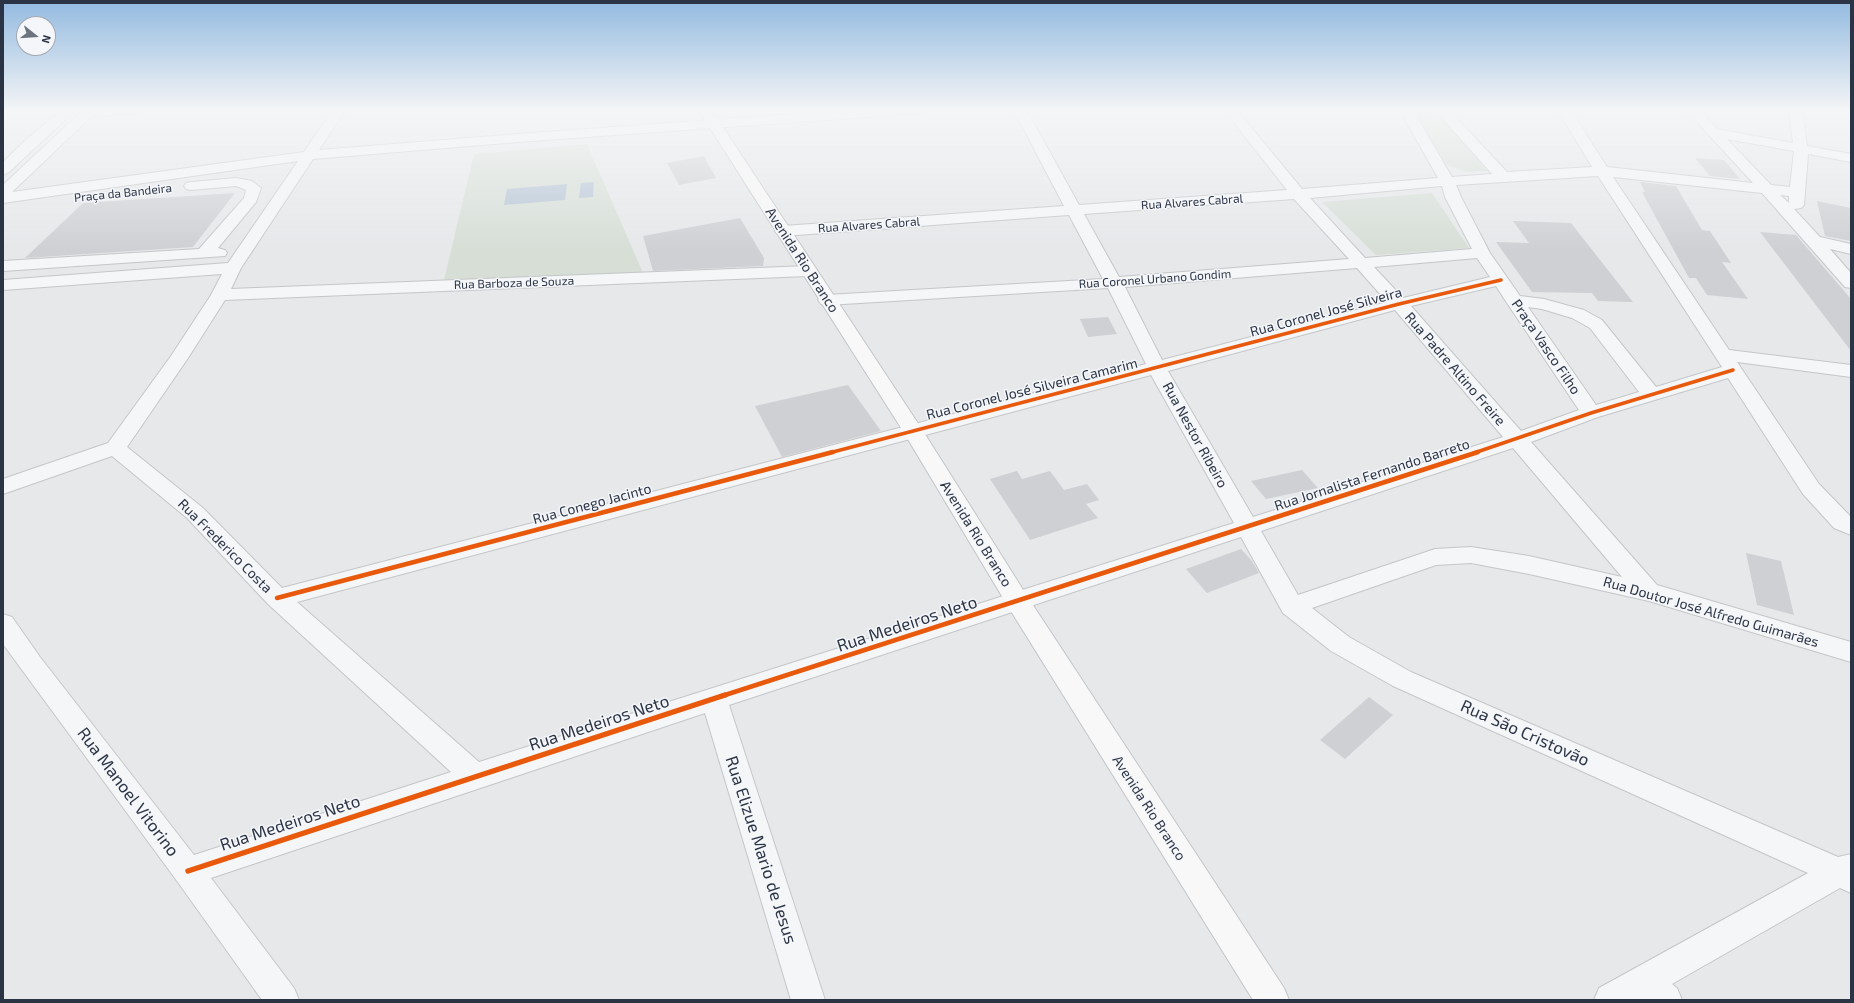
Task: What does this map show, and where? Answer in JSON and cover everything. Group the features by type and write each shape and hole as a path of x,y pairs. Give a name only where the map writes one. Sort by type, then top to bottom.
{"main road":[{"name":"Avenida Rio Branco","path":"734,156 913,431 1018,602 1272,1000"}],"street":[{"path":"3,170 18,156"},
{"path":"3,193 43,156"},
{"name":"Praça da Bandeira","path":"3,198 304,156"},
{"path":"3,487 115,448 179,358 220,295 239,260 309,156"},
{"name":"Rua Nestor Ribeiro","path":"1044,156 1114,283 1157,368 1246,528"},
{"name":"Rua Padre Altino Freire","path":"1267,156 1298,194 1398,304 1649,592"},
{"name":"Praça Vasco Filho","path":"1433,156 1448,182 1453,197 1482,253 1591,413"},
{"path":"1483,156 1503,177"},
{"path":"1592,156 1811,489 1846,524"},
{"path":"1736,156 1795,219 1851,283"},
{"path":"1795,219 1800,156"},
{"path":"1839,156 1851,158"},
{"name":"Rua Alvares Cabral","path":"783,231 1298,194 1503,177 1602,171 1797,192"},
{"name":"Praça da Bandeira","path":"3,207 236,182 247,184 254,188 251,198 204,254"},
{"path":"1814,241 1851,248"},
{"name":"Rua Coronel Urbano Gondim","path":"828,300 1114,283 1362,264 1482,253"},
{"path":"3,266 204,254 239,260"},
{"path":"3,301 5,284 239,260"},
{"name":"Rua Barboza de Souza","path":"220,295 808,271"},
{"name":"Rua Coronel José Silveira","path":"1157,368 1398,304 1500,280"},
{"path":"1514,300 1544,304 1578,314 1596,324 1652,395"},
{"name":"Rua Jornalista Fernando Barreto","path":"1018,602 1516,440 1591,413 1652,395 1728,362 1851,371"},
{"name":"Rua Coronel José Silveira Camarim","path":"913,431 1157,368"},
{"name":"Rua Conego Jacinto","path":"276,598 913,431"},
{"name":"Rua Frederico Costa","path":"115,448 195,513 276,598 475,776"},
{"name":"Rua São Cristovão","path":"1246,528 1292,606 1340,644 1402,679 1847,872"},
{"name":"Rua Doutor José Alfredo Guimarães","path":"1292,606 1435,557 1471,555 1649,592 1851,652"},
{"name":"Rua Medeiros Neto","path":"188,871 475,776 1018,602"},
{"name":"Rua Manoel Vitorino","path":"3,624 30,664 188,871 282,1000"},
{"name":"Rua Elizue Mario de Jesus","path":"714,700 808,1000"},
{"path":"1612,1000 1656,990 1847,872"}],"shaded area":[{"path":"474,156 592,156 643,273 444,280"},
{"path":"1441,156 1474,156 1487,171 1468,172 1447,165"},
{"path":"1432,193 1469,248 1376,255 1322,202"}],"water":[{"path":"594,182 593,197 579,198 581,183"},
{"path":"567,184 565,200 504,205 507,189"}],"building":[{"path":"704,156 716,178 679,185 667,163"},
{"path":"1695,158 1724,160 1740,179 1710,176"},
{"path":"1640,182 1676,186 1702,230 1710,231 1731,263 1722,262 1748,299 1707,295 1696,278 1689,278 1642,192 1645,192"},
{"path":"235,193 193,247 25,258 83,203"},
{"path":"1817,201 1851,208 1851,241 1825,236"},
{"path":"740,218 764,258 763,266 653,271 643,236"},
{"path":"1513,221 1571,223 1633,302 1598,301 1592,293 1532,292 1496,242 1529,243"},
{"path":"1760,232 1796,235 1851,299 1851,351"},
{"path":"1108,317 1117,334 1088,337 1080,319"},
{"path":"848,385 881,431 782,457 755,406"},
{"path":"1302,470 1318,488 1266,499 1251,481"},
{"path":"1017,471 1022,479 1050,471 1064,490 1087,484 1099,500 1086,504 1098,518 1030,540 990,479"},
{"path":"1241,549 1252,561 1259,573 1207,593 1186,569"},
{"path":"1746,553 1781,561 1794,615 1757,605"},
{"path":"1369,697 1393,715 1345,759 1320,740"}],"cycle path":[{"path":"277,598 1399,304 1501,280"},
{"path":"188,871 475,776 1516,440 1591,413 1733,370"}]}
